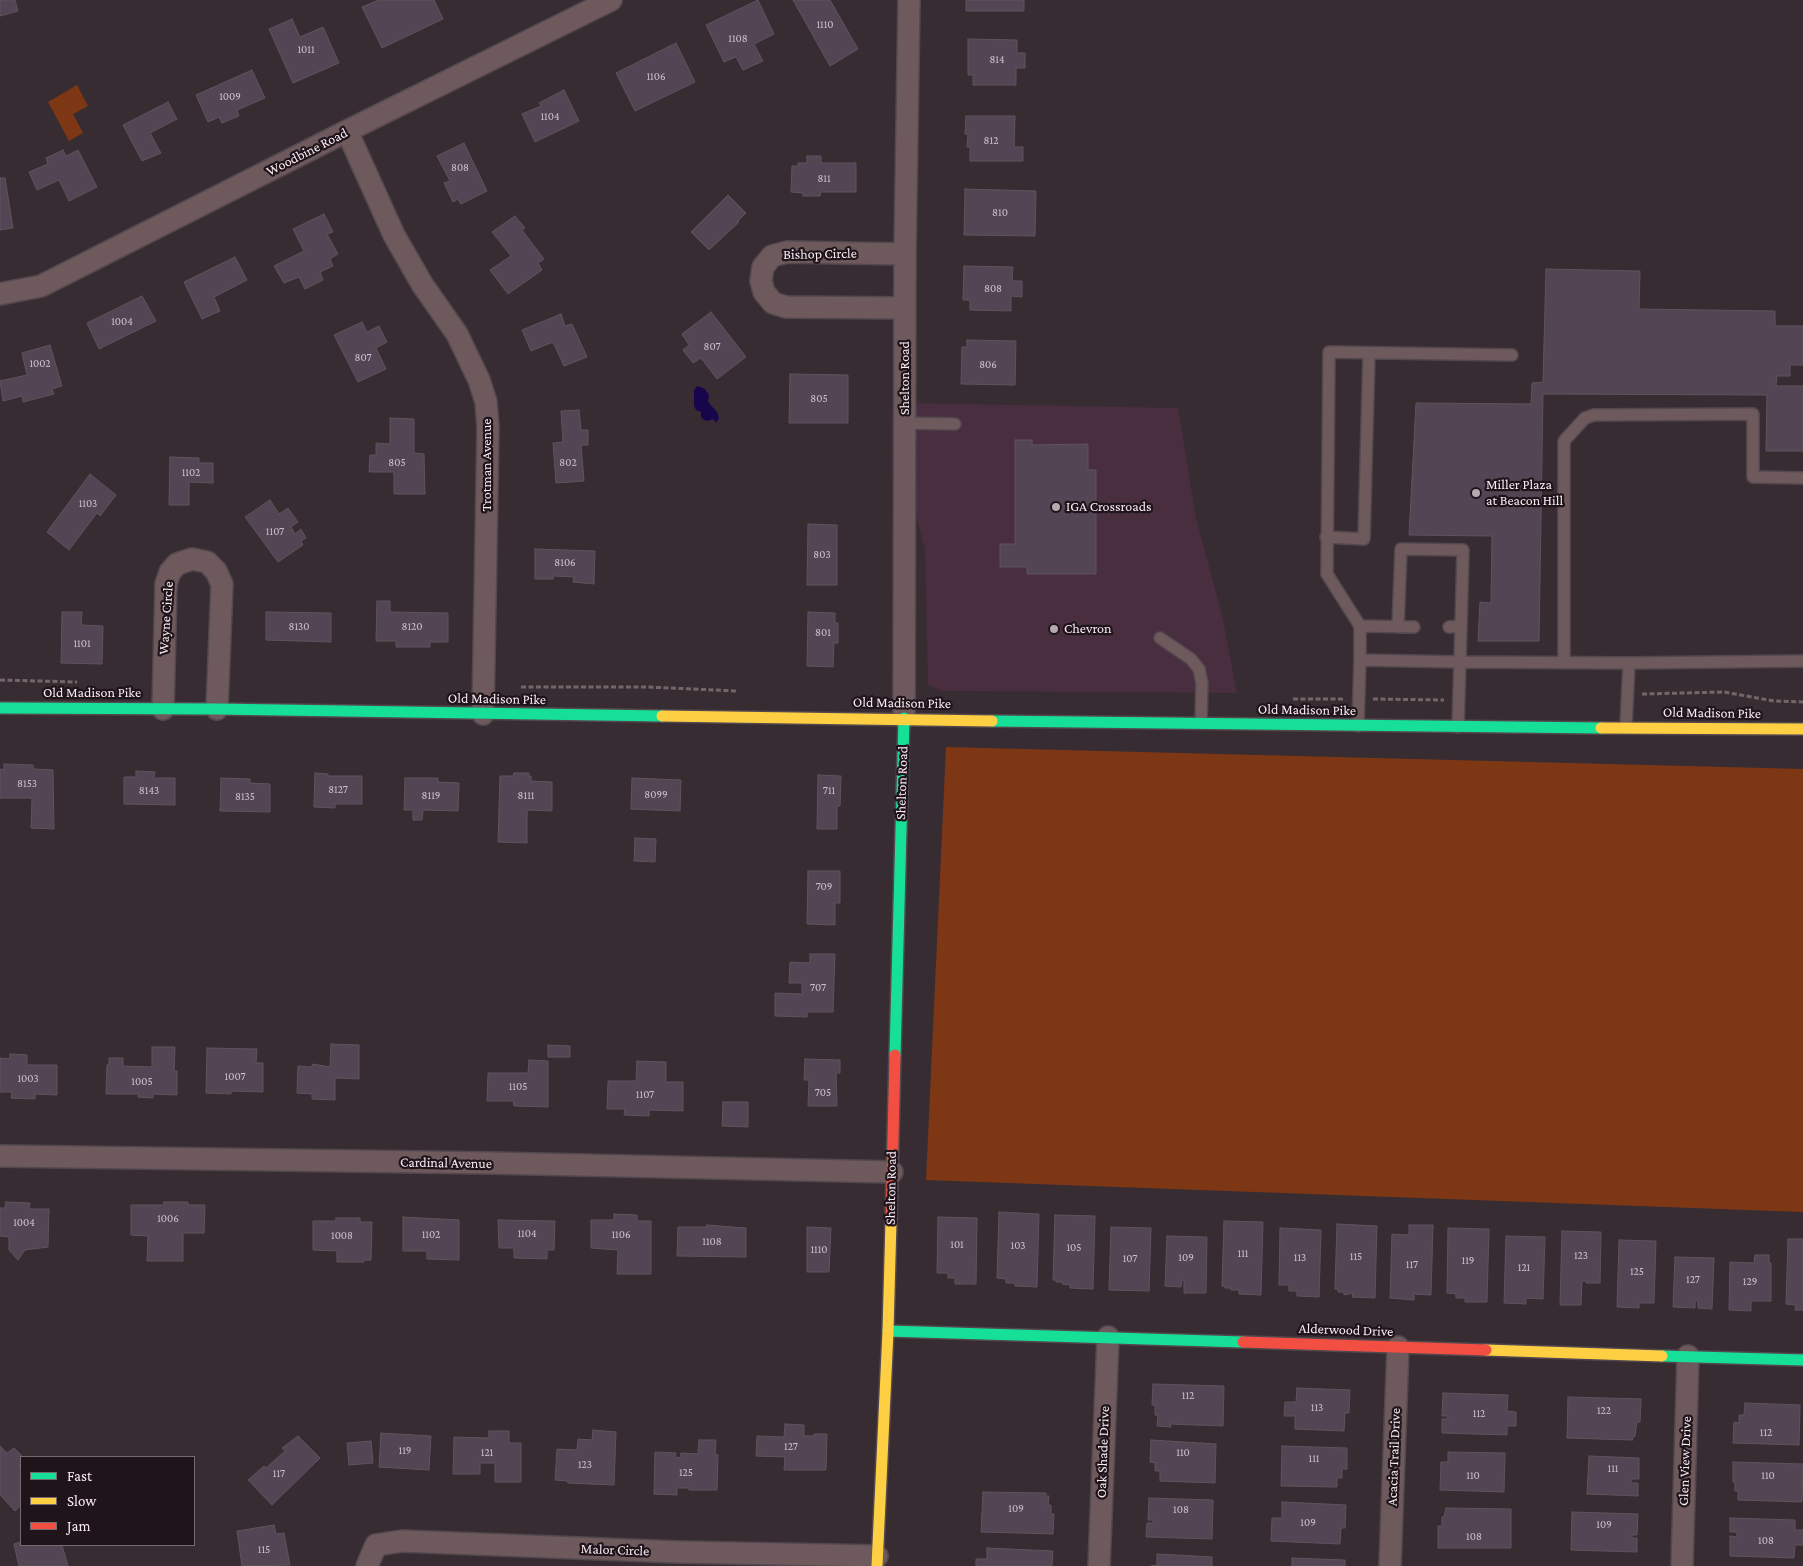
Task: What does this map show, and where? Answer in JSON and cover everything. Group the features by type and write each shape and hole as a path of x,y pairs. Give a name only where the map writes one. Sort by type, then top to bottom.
{"main road":[{"name":"Old Madison Pike","path":"0,708 904,718 1358,726 1803,729"},
{"name":"Shelton Road","path":"877,1561 888,1331 904,718"},
{"name":"Alderwood Drive","path":"888,1331 1803,1360"}],"street":[{"name":"Woodbine Road","path":"0,294 41,286 611,0"},
{"name":"Shelton Road","path":"904,718 905,254 909,0"},
{"name":"Trotman Avenue","path":"347,131 394,235 422,284 457,334 479,380 486,402 488,427 483,714"},
{"name":"Bishop Circle","path":"905,254 787,252 772,256 763,267 761,281 764,292 773,303 786,307 905,308"},
{"name":"Wayne Circle","path":"163,709 166,584 170,572 178,564 192,559 207,562 216,570 222,584 217,709"},
{"name":"Cardinal Avenue","path":"0,1156 491,1163 892,1172"},
{"name":"Oak Shade Drive","path":"1099,1566 1108,1337"},
{"name":"Acacia Trail Drive","path":"1390,1566 1398,1347"},
{"name":"Glen View Drive","path":"1682,1566 1688,1356"},
{"name":"Malor Circle","path":"367,1566 376,1545 402,1541 877,1561"}],"lane":[{"path":"1358,726 1360,626 1327,574 1330,352 1512,355"},
{"path":"1326,537 1364,539 1369,353"},
{"path":"1564,663 1564,441 1585,418 1594,415 1754,414 1753,478 1803,478"},
{"path":"905,423 955,424"},
{"path":"1398,627 1401,549 1462,550 1458,727"},
{"path":"1360,626 1414,627"},
{"path":"1449,627 1461,626"},
{"path":"1160,638 1191,659 1199,669 1202,683 1201,723"},
{"path":"1360,660 1564,663 1803,661"},
{"path":"1626,727 1629,662"}],"path":[{"path":"0,680 84,683"},
{"path":"1627,698 1647,693 1724,692 1774,701 1803,702"},
{"path":"1290,699 1459,700"}],"shaded area":[{"path":"77,85 88,106 73,114 83,133 69,141 48,102"},
{"path":"697,386 705,389 709,395 708,402 717,412 719,418 716,423 713,419 704,420 701,417 701,412 696,410 694,406 694,390"},
{"path":"913,403 1178,408 1196,518 1222,615 1237,693 943,691 928,685 925,549 914,508"},
{"path":"946,747 1803,769 1803,1212 926,1180"}],"building":[{"path":"0,0 15,0 18,11 0,16"},
{"path":"379,0 434,0 443,19 382,48 362,7"},
{"path":"758,0 774,34 754,44 763,61 743,70 736,57 724,62 706,25"},
{"path":"793,0 830,0 858,49 830,66"},
{"path":"966,0 1024,0 1024,11 966,11"},
{"path":"292,19 300,37 323,27 339,63 293,83 269,29"},
{"path":"968,39 1017,40 1017,53 1025,53 1025,68 1016,68 1016,85 973,85 973,75 968,75"},
{"path":"676,43 695,82 635,111 616,73"},
{"path":"252,70 265,98 237,110 239,116 222,123 219,117 208,122 196,95"},
{"path":"564,90 579,121 535,142 522,114 541,106 539,103"},
{"path":"168,102 177,119 150,133 161,153 142,161 123,125"},
{"path":"966,116 1015,116 1014,147 1023,147 1023,161 970,161 970,147 967,147 968,134 965,134"},
{"path":"464,143 487,191 461,204 458,199 453,202 444,183 450,181 437,156"},
{"path":"63,150 66,156 78,150 97,187 69,201 59,180 37,190 29,172 48,164 46,158"},
{"path":"807,156 821,156 821,163 856,163 856,192 821,192 820,196 803,196 803,193 791,192 792,166 798,166 798,163 807,163"},
{"path":"0,178 5,178 13,228 0,230"},
{"path":"965,189 1036,191 1035,236 964,235"},
{"path":"728,195 746,213 709,250 691,232"},
{"path":"324,214 333,232 327,234 338,254 330,259 333,266 320,272 323,280 305,289 299,277 284,283 274,266 304,251 293,229"},
{"path":"515,216 525,228 522,230 544,259 538,263 542,270 508,294 490,270 511,256 492,232"},
{"path":"235,257 247,280 214,297 220,311 202,319 184,282"},
{"path":"964,266 1013,267 1012,281 1022,281 1022,297 1011,296 1011,311 970,310 970,300 963,300"},
{"name":"Miller Plaza at Beacon Hill","path":"1546,269 1640,271 1639,309 1775,311 1775,326 1803,326 1803,365 1790,365 1790,376 1777,376 1776,386 1803,386 1803,451 1766,451 1767,395 1543,394 1539,641 1478,641 1480,602 1491,603 1492,536 1409,535 1416,403 1531,404 1532,383 1543,382"},
{"path":"142,296 156,321 99,349 87,323"},
{"path":"711,312 746,357 717,379 701,358 693,363 683,350 689,345 682,334"},
{"path":"561,314 565,326 572,324 587,357 564,366 553,342 531,351 522,330"},
{"path":"362,322 367,332 379,326 387,342 376,348 386,369 358,382 334,335"},
{"path":"967,340 1016,341 1015,385 961,384 962,347 967,347"},
{"path":"50,345 62,386 52,389 54,394 23,402 22,396 3,401 0,381 27,375 22,353"},
{"path":"790,374 848,375 848,423 789,423"},
{"path":"579,410 581,430 588,430 588,445 581,445 584,481 556,483 553,443 563,442 561,411"},
{"path":"390,418 414,419 414,453 424,454 425,494 394,494 394,472 369,472 370,455 376,455 376,443 390,444"},
{"name":"IGA Crossroads","path":"1015,440 1032,440 1032,445 1088,444 1088,470 1096,470 1096,574 1027,574 1027,567 1000,567 1000,544 1015,544"},
{"path":"170,457 199,458 199,463 213,463 213,483 189,482 189,505 169,505"},
{"path":"90,474 116,495 100,516 97,513 69,550 47,532"},
{"path":"270,500 279,514 288,508 298,522 291,527 295,534 301,529 306,538 301,541 303,545 278,562 245,517"},
{"path":"808,524 837,525 837,585 807,585"},
{"path":"535,549 595,551 594,584 573,582 574,577 554,576 553,579 535,579"},
{"path":"377,601 390,601 390,612 448,613 448,642 430,642 430,647 396,647 396,641 376,641"},
{"path":"62,612 82,612 81,625 103,626 102,664 61,663"},
{"path":"266,612 331,613 331,642 266,640"},
{"path":"808,612 835,613 835,623 838,623 838,643 834,643 833,667 807,666"},
{"path":"4,764 33,765 33,769 53,770 54,829 31,828 32,798 0,798 0,769 4,770"},
{"path":"136,771 155,772 154,778 175,778 175,805 124,804 124,777 136,777"},
{"path":"315,773 328,774 328,776 362,776 362,804 335,804 335,808 314,807"},
{"path":"514,773 529,773 531,781 552,782 552,811 527,810 527,843 498,842 500,776 513,776"},
{"path":"818,775 841,776 840,806 837,806 837,829 817,829"},
{"path":"221,778 250,779 250,783 270,784 270,812 220,811"},
{"path":"405,778 438,778 438,782 459,783 458,811 423,810 422,820 413,820 413,810 404,810"},
{"path":"632,778 681,780 680,811 631,809"},
{"path":"635,838 656,839 655,862 634,861"},
{"path":"808,871 840,871 840,903 835,903 835,925 807,924"},
{"path":"810,954 835,954 833,1012 807,1012 807,1017 775,1016 775,993 802,994 802,983 789,983 790,962 810,963"},
{"path":"331,1044 359,1045 359,1079 335,1078 335,1100 312,1099 312,1094 297,1093 298,1066 311,1067 313,1064 330,1067"},
{"path":"548,1045 570,1046 570,1057 548,1057"},
{"path":"152,1047 175,1047 174,1071 177,1071 177,1095 153,1094 153,1098 138,1097 138,1094 106,1094 109,1058 123,1058 123,1066 152,1067"},
{"path":"207,1048 257,1049 256,1063 263,1063 263,1092 231,1091 231,1094 206,1093"},
{"path":"10,1054 27,1055 27,1065 57,1065 57,1095 35,1094 35,1099 11,1098 12,1092 0,1092 0,1058 10,1059"},
{"path":"805,1059 840,1060 840,1073 836,1073 837,1106 808,1106 809,1080 804,1080"},
{"path":"529,1060 548,1061 548,1107 514,1106 513,1101 487,1101 488,1073 528,1073"},
{"path":"637,1061 666,1062 666,1082 683,1082 683,1111 649,1110 649,1116 624,1115 625,1109 607,1109 608,1081 636,1081"},
{"path":"723,1102 748,1102 748,1127 722,1126"},
{"path":"6,1202 30,1203 29,1209 49,1209 48,1247 25,1250 18,1260 9,1250 9,1237 0,1236 0,1208 5,1208"},
{"path":"164,1202 188,1202 188,1205 205,1205 204,1233 183,1233 183,1261 147,1261 148,1236 131,1235 131,1205 164,1205"},
{"path":"999,1212 1039,1214 1037,1287 1015,1286 1015,1283 1006,1283 1006,1279 997,1278"},
{"path":"614,1214 637,1215 637,1221 651,1221 651,1274 617,1274 618,1250 591,1248 591,1220 614,1220"},
{"path":"1055,1215 1095,1216 1093,1289 1070,1288 1070,1285 1053,1280"},
{"path":"403,1217 459,1220 459,1260 427,1259 427,1251 403,1251"},
{"path":"938,1217 977,1218 976,1284 955,1284 955,1278 948,1278 948,1273 937,1273"},
{"path":"336,1218 360,1218 360,1222 372,1222 371,1260 364,1260 364,1262 337,1262 337,1251 313,1250 313,1221 336,1221"},
{"path":"498,1220 555,1221 554,1250 547,1250 547,1259 514,1258 514,1248 499,1248"},
{"path":"1224,1221 1263,1222 1261,1295 1239,1294 1239,1290 1231,1290 1231,1288 1222,1286"},
{"path":"1337,1224 1377,1226 1375,1298 1352,1297 1353,1293 1344,1295 1344,1292 1338,1292 1338,1289 1335,1289"},
{"path":"707,1225 746,1228 746,1257 677,1256 678,1227 707,1227"},
{"path":"1409,1225 1433,1225 1431,1295 1414,1294 1414,1300 1390,1298 1392,1234 1409,1235"},
{"path":"807,1227 831,1228 829,1272 807,1272"},
{"path":"1111,1227 1151,1228 1149,1291 1109,1290"},
{"path":"1280,1228 1321,1230 1319,1297 1297,1296 1297,1291 1289,1291 1289,1285 1279,1285"},
{"path":"1448,1228 1489,1229 1487,1302 1465,1302 1465,1298 1456,1298 1456,1294 1447,1293"},
{"path":"1562,1231 1601,1232 1600,1283 1586,1283 1586,1281 1582,1281 1581,1305 1560,1305"},
{"path":"1167,1236 1207,1237 1206,1293 1184,1293 1184,1280 1182,1280 1181,1287 1165,1286"},
{"path":"1506,1236 1545,1237 1543,1299 1526,1298 1526,1304 1504,1303"},
{"path":"1788,1239 1803,1239 1803,1310 1795,1310 1796,1305 1786,1304"},
{"path":"1619,1240 1656,1241 1654,1303 1639,1303 1639,1308 1617,1307"},
{"path":"1755,1255 1769,1255 1769,1263 1771,1263 1771,1301 1751,1301 1751,1311 1729,1310 1730,1262 1754,1263"},
{"path":"1675,1257 1714,1258 1712,1309 1698,1308 1698,1301 1695,1301 1695,1308 1673,1307"},
{"path":"1153,1384 1224,1386 1223,1426 1170,1424 1171,1427 1157,1426 1158,1415 1155,1415 1155,1405 1152,1405"},
{"path":"1297,1388 1350,1390 1349,1413 1345,1413 1344,1431 1295,1429 1295,1416 1284,1416 1285,1402 1296,1402"},
{"path":"1443,1393 1508,1395 1507,1411 1516,1412 1516,1426 1507,1426 1507,1435 1442,1433 1442,1419 1447,1419 1448,1416 1442,1416"},
{"path":"1568,1397 1641,1399 1640,1422 1637,1422 1633,1440 1567,1438"},
{"path":"1745,1403 1800,1405 1799,1445 1733,1443 1734,1422 1739,1423 1739,1415 1744,1415"},
{"path":"785,1424 804,1425 804,1436 827,1434 826,1470 784,1470 785,1457 756,1456 757,1436 784,1437"},
{"path":"593,1430 616,1432 614,1485 568,1483 567,1481 555,1480 557,1449 577,1450 578,1439 592,1440"},
{"path":"489,1431 509,1431 509,1443 521,1443 521,1482 495,1482 495,1463 480,1463 480,1474 453,1474 454,1437 489,1438"},
{"path":"381,1433 431,1436 429,1470 379,1467"},
{"path":"298,1436 320,1458 272,1505 248,1480 264,1466 266,1468 285,1451 282,1448"},
{"path":"699,1440 716,1440 715,1454 718,1455 717,1490 677,1488 677,1495 654,1494 655,1452 676,1453 675,1457 680,1458 681,1453 698,1454"},
{"path":"1151,1440 1216,1444 1215,1483 1160,1481 1160,1471 1155,1471 1155,1463 1150,1462"},
{"path":"371,1441 373,1463 349,1465 347,1443"},
{"path":"0,1446 7,1453 14,1448 22,1456 20,1456 19,1465 20,1506 15,1511 0,1495"},
{"path":"1282,1446 1347,1448 1347,1469 1342,1469 1342,1478 1337,1478 1337,1487 1281,1486"},
{"path":"1448,1452 1505,1453 1504,1492 1440,1490 1441,1462 1448,1462"},
{"path":"1589,1456 1639,1458 1639,1479 1631,1479 1631,1483 1638,1483 1638,1496 1587,1494"},
{"path":"1733,1462 1803,1464 1802,1502 1738,1500 1738,1491 1735,1491 1735,1482 1733,1482"},
{"path":"983,1492 1046,1493 1046,1496 1049,1496 1048,1505 1051,1505 1051,1514 1054,1514 1053,1534 981,1532"},
{"path":"1149,1498 1213,1500 1212,1539 1146,1537 1147,1523 1153,1523 1153,1520 1148,1520"},
{"path":"1282,1502 1346,1505 1345,1528 1341,1528 1340,1544 1271,1541 1272,1518 1282,1518"},
{"path":"1446,1508 1511,1509 1511,1548 1438,1548 1438,1526 1442,1526 1442,1517 1444,1517"},
{"path":"1572,1512 1638,1514 1637,1535 1632,1535 1632,1538 1637,1538 1637,1552 1571,1550"},
{"path":"1730,1518 1795,1520 1795,1530 1803,1530 1803,1545 1795,1545 1794,1558 1730,1556 1730,1536 1737,1537 1737,1532 1730,1532"},
{"path":"274,1525 276,1534 284,1533 290,1565 242,1566 237,1531"},
{"path":"20,1542 20,1546 62,1546 68,1566 19,1566 14,1544"},
{"path":"987,1548 1053,1551 1052,1566 976,1566 976,1559 987,1559"},
{"path":"1157,1554 1212,1557 1212,1566 1151,1566 1157,1565"},
{"path":"1292,1558 1345,1560 1345,1566 1292,1566"}],"traffic: fast":[{"path":"0,708 217,709 662,716"},
{"path":"895,1055 904,718"},
{"path":"992,721 1601,728"},
{"path":"888,1331 1243,1342"},
{"path":"1662,1356 1803,1360"}],"traffic: slow":[{"path":"662,716 992,721"},
{"path":"1601,728 1803,729"},
{"path":"877,1566 891,1221"},
{"path":"1486,1350 1662,1356"}],"traffic: jam":[{"path":"891,1221 895,1055"},
{"path":"1243,1342 1486,1350"}],"place":[{"name":"Miller Plaza at Beacon Hill","path":"1476,493"},
{"name":"IGA Crossroads","path":"1056,507"},
{"name":"Chevron","path":"1054,629"}]}
